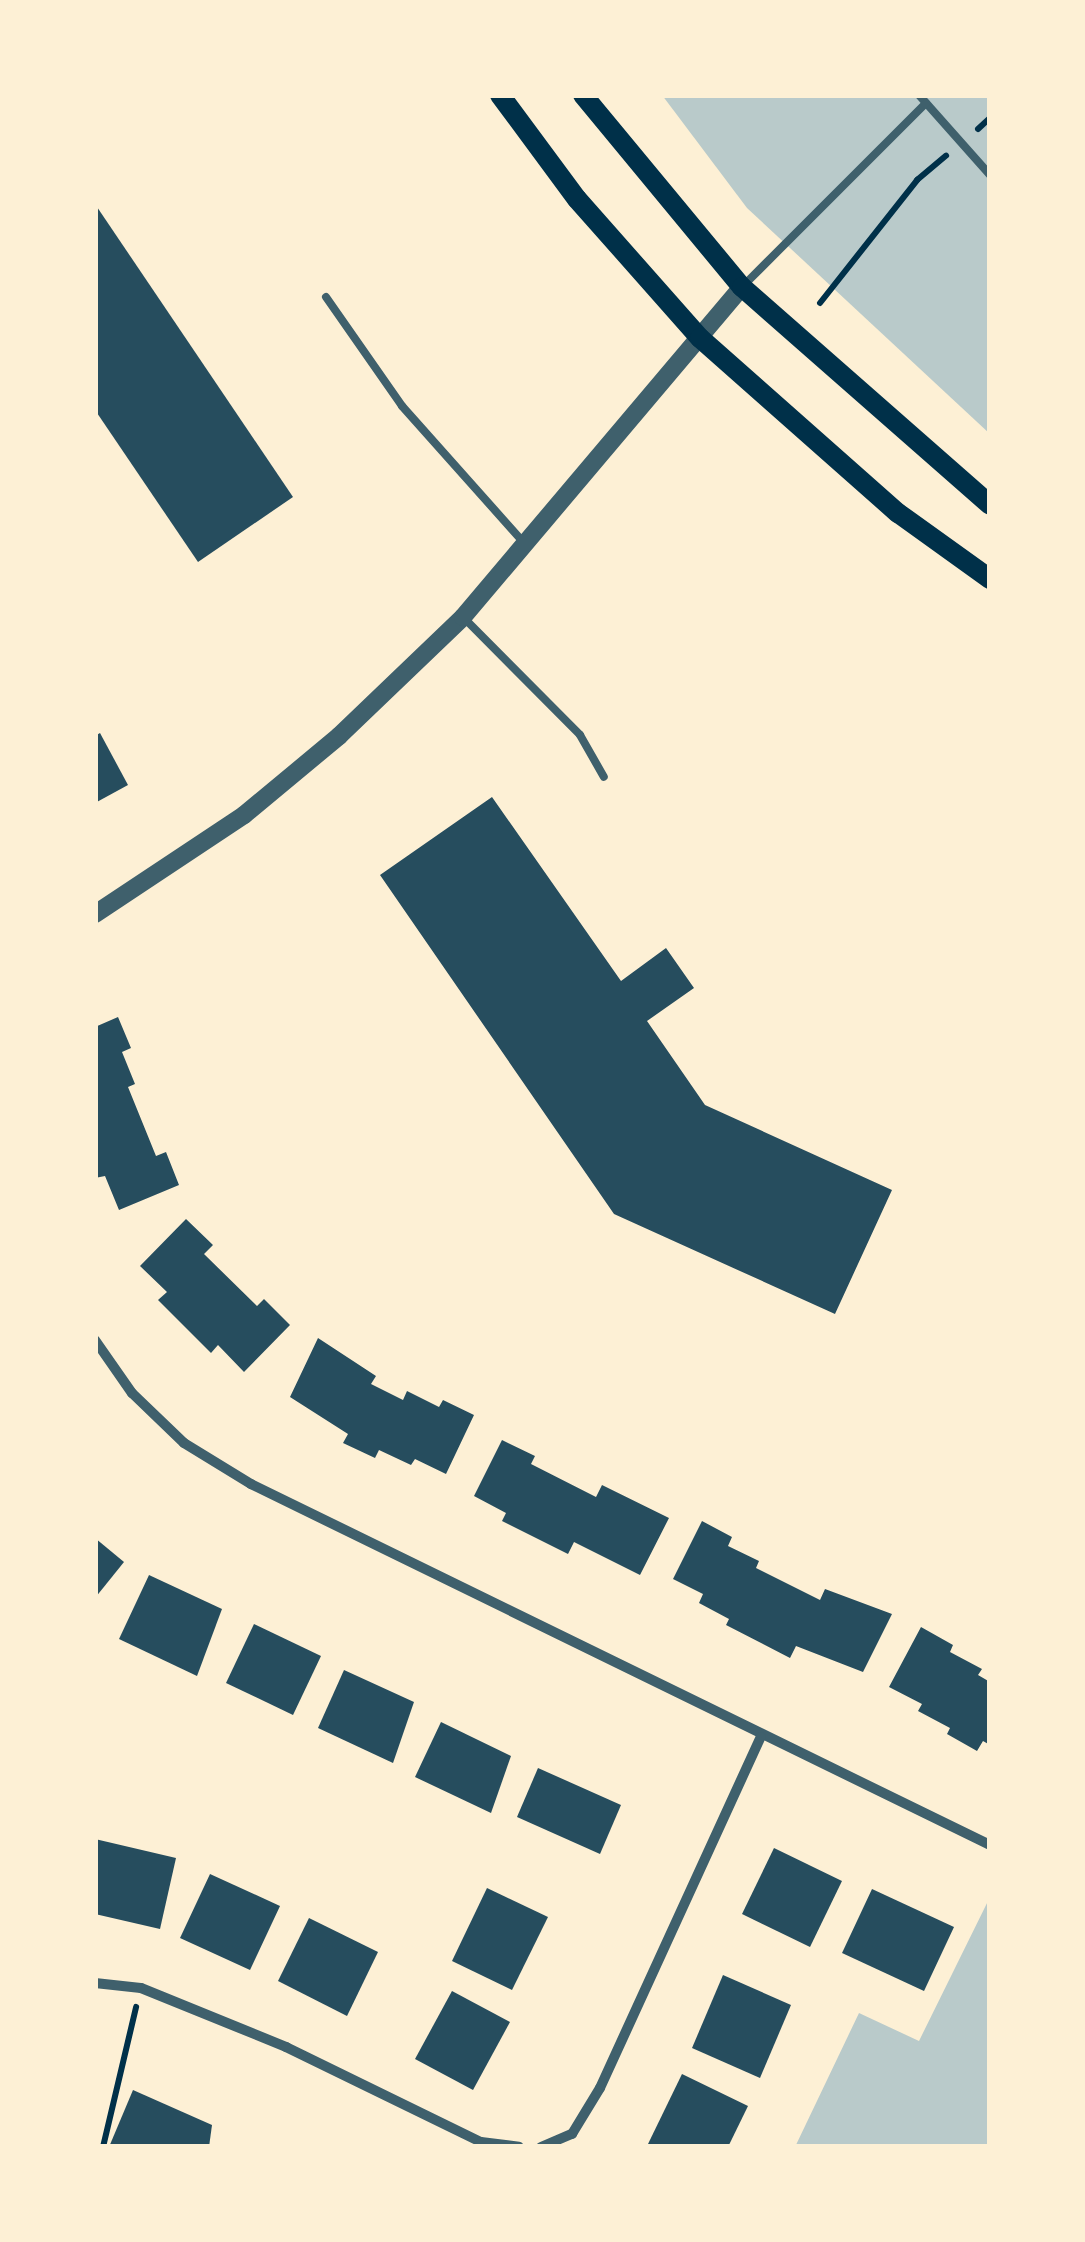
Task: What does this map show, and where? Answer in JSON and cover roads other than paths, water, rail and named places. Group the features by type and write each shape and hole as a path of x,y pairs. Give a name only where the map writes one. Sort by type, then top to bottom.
{"main road":[{"path":"500,95 577,199 700,338 898,514 990,579"},
{"path":"583,95 742,287 990,506"}],"street":[{"path":"95,914 244,815 339,736 463,617 527,546 742,287"},
{"path":"95,1340 132,1392 184,1442 251,1484 378,1541 762,1737 990,1845"},
{"path":"541,2147 572,2134 600,2088 762,1737"},
{"path":"95,1983 141,1988 286,2047 480,2142 520,2147"}],"lane":[{"path":"918,95 990,175"},
{"path":"742,287 926,104"},
{"path":"326,297 402,406 527,546"},
{"path":"463,617 580,735 604,778"}]}
